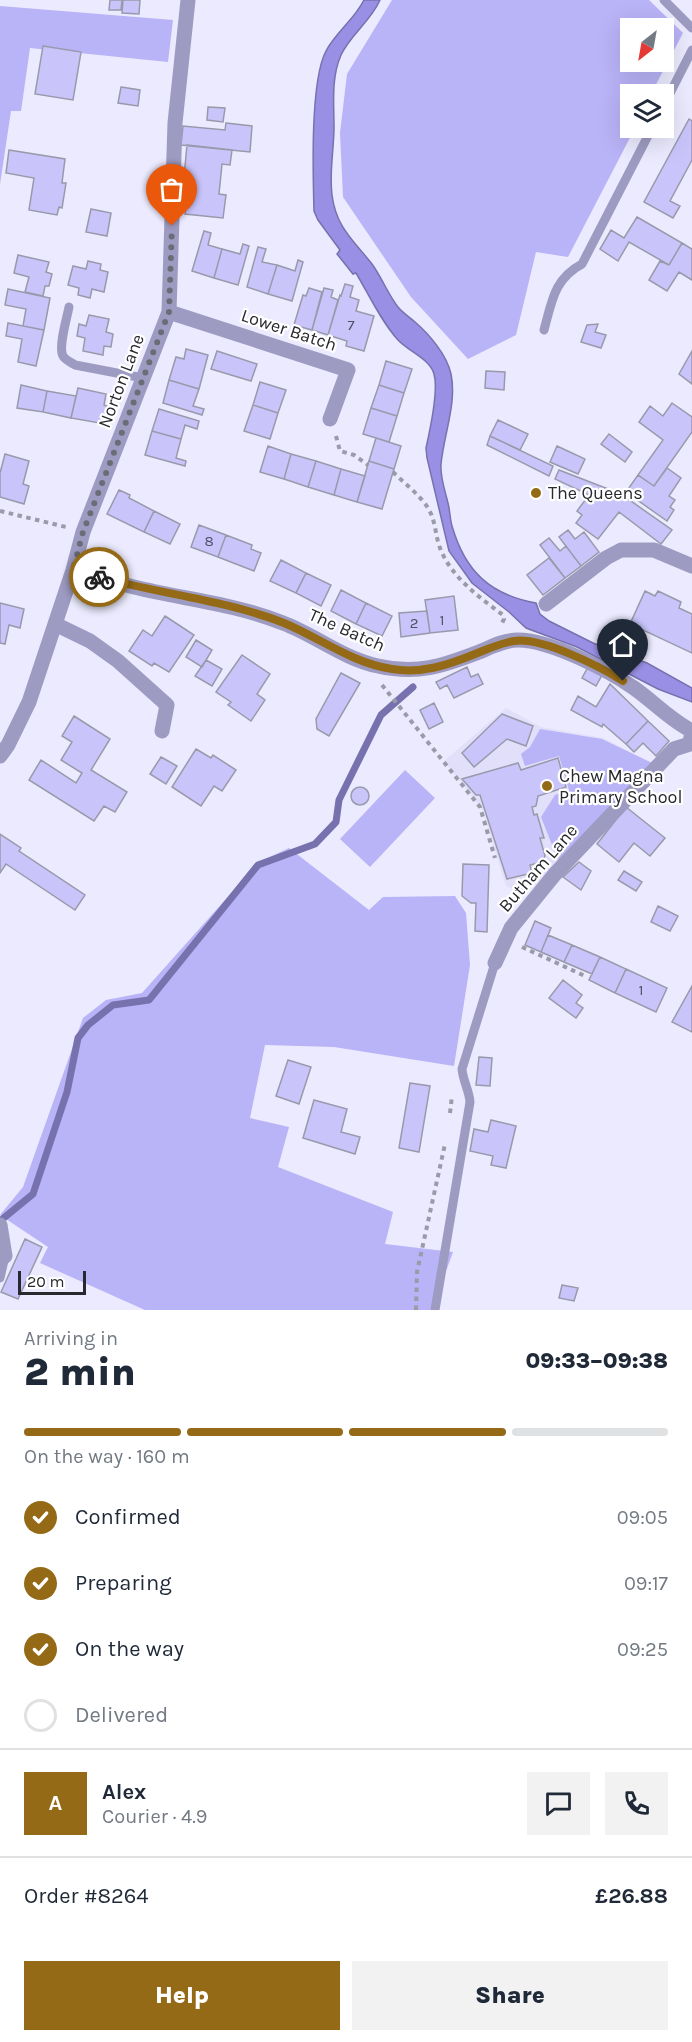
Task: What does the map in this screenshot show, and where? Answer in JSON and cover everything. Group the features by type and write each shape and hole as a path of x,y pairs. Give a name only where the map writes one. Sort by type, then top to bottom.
{"street":[{"name":"Norton Lane","path":"0,756 8,745 28,702 73,570 83,532 169,312 175,123 188,0"},
{"name":"Lower Batch","path":"169,312 348,370 330,418"},
{"path":"546,604 606,558 621,550 654,550 692,566"},
{"name":"The Batch","path":"73,570 133,587 241,609 284,623 349,656 375,666 394,670 421,671 446,665 501,643 517,640 530,642 568,653 635,688 676,723 691,742"},
{"path":"55,624 90,641 118,661 167,705 162,731"},
{"name":"Butham Lane","path":"495,963 511,928 563,866 674,749 691,742"},
{"path":"1,1232 5,1256"}],"lane":[{"path":"664,0 692,28"},
{"path":"674,85 692,50"},
{"path":"544,330 559,284 570,271 582,264 647,138"},
{"path":"69,307 61,345 62,355 67,360 75,365 143,378"},
{"path":"435,1310 470,1102 462,1069 495,963"},
{"path":"0,1278 5,1256"}],"path":[{"path":"330,418 340,451 354,455 368,465"},
{"path":"393,472 427,506 434,518 440,549 465,585 503,615 504,619 498,631"},
{"path":"0,511 83,532"},
{"path":"386,691 480,807 495,858"},
{"path":"505,939 585,976"},
{"path":"450,1114 453,1095 459,1088 466,1086"},
{"path":"417,1310 417,1272 447,1134"}],"shaded area":[{"path":"364,0 380,0 372,14 345,47 338,64 334,91 332,195 341,225 372,264 398,307 431,339 442,352 449,367 452,396 441,469 457,542 472,568 493,587 505,594 536,603 540,614 549,621 593,643 647,663 692,688 692,702 658,689 577,647 526,628 472,583 449,551 426,448 435,400 434,374 428,364 402,344 392,333 356,273 353,274 337,254 340,250 314,211 315,105 321,65 330,44"},
{"path":"392,0 649,0 668,18 620,18 620,72 663,72 656,84 620,84 620,138 630,138 568,257 536,252 516,335 468,359 411,297 343,197 340,133 347,74"},
{"path":"0,6 173,20 168,62 30,48 21,111 11,111 0,184"},
{"path":"674,24 683,33 674,50"},
{"name":"Chew Magna Primary School","path":"506,708 541,727 603,738 652,763 553,869 524,894 506,886 482,809 444,761"},
{"path":"540,729 602,739 652,763 558,860 541,817 555,795 569,790 559,756 525,766 521,754 530,747"},
{"path":"405,770 435,798 370,867 340,839"},
{"path":"289,848 369,910 383,897 455,896 466,913 470,965 454,1066 334,1047 265,1045 250,1118 289,1127 278,1167 393,1212 385,1244 453,1252 432,1310 145,1310 40,1263 48,1247 0,1215 23,1187 83,1018 106,1000 142,993 259,862"}],"building":[{"path":"110,0 122,0 121,10 109,10"},
{"path":"123,0 140,0 139,14 122,13"},
{"path":"43,46 81,52 73,100 35,94"},
{"path":"121,87 140,90 138,106 118,103"},
{"path":"208,107 225,108 223,122 207,120"},
{"path":"689,119 692,121 692,160 670,201 680,206 673,218 644,202"},
{"path":"226,123 252,126 250,152 181,145 183,126 225,130"},
{"path":"187,145 232,150 230,165 222,164 219,194 226,195 223,218 185,214 192,178 184,177"},
{"path":"9,150 65,159 62,183 66,183 62,208 59,207 57,215 29,210 34,178 6,173"},
{"path":"91,209 111,213 107,236 86,232"},
{"path":"637,217 682,243 669,265 629,242 618,261 600,249 611,230 624,238"},
{"path":"204,231 211,233 208,245 222,249 214,278 192,271"},
{"path":"682,243 692,249 692,280 679,272 667,291 649,280 660,261 669,265"},
{"path":"243,244 249,246 238,285 214,278 222,249 240,254"},
{"path":"258,247 266,249 262,262 277,265 268,294 247,287"},
{"path":"18,255 49,262 46,272 52,274 49,286 45,286 43,296 25,292 29,277 14,273"},
{"path":"298,260 303,262 292,301 268,294 277,265 295,271"},
{"path":"88,261 101,264 100,270 108,272 104,292 92,289 90,298 78,295 79,288 68,285 73,266 86,269"},
{"path":"345,284 353,286 350,297 359,300 356,311 374,316 364,351 346,346 347,341 328,335"},
{"path":"309,288 322,292 312,330 294,325 303,295 306,296"},
{"path":"324,288 333,290 331,297 338,300 328,335 312,330"},
{"path":"8,289 50,298 44,330 23,326 26,309 5,305"},
{"path":"89,315 109,319 106,332 113,334 111,347 104,346 103,355 83,351 85,338 77,336 79,324 86,326"},
{"path":"8,323 44,330 36,366 18,362 22,339 6,336"},
{"path":"598,324 595,332 606,335 601,348 581,342 587,325"},
{"path":"186,349 208,355 199,389 169,380 176,357 184,359"},
{"path":"217,351 257,364 251,381 211,369"},
{"path":"692,351 692,384 679,374"},
{"path":"386,361 412,369 404,393 379,385"},
{"path":"486,371 505,372 504,390 485,388"},
{"path":"169,380 199,389 193,406 204,409 202,415 163,403"},
{"path":"260,382 286,390 278,413 253,405"},
{"path":"21,385 47,391 43,412 17,408"},
{"path":"379,385 404,393 397,416 371,408"},
{"path":"78,388 106,394 104,405 109,407 105,424 71,418"},
{"path":"47,391 76,396 71,418 43,412"},
{"path":"672,403 692,417 692,432 654,486 638,475 663,440 639,422 650,406 663,416"},
{"path":"253,405 278,413 270,439 244,431"},
{"path":"371,408 397,416 389,442 363,434"},
{"path":"159,409 199,421 197,429 185,425 181,439 152,431"},
{"path":"498,420 528,434 520,450 490,436"},
{"path":"152,431 181,439 176,458 186,461 185,466 145,455"},
{"path":"609,434 632,452 625,462 601,444"},
{"path":"490,436 553,466 549,476 487,445"},
{"path":"376,438 401,446 394,469 369,461"},
{"path":"268,446 291,454 284,479 260,472"},
{"path":"557,446 585,459 578,474 550,462"},
{"path":"5,454 29,461 23,484 29,486 24,504 0,497 0,473"},
{"path":"291,454 316,461 308,487 284,479"},
{"path":"316,461 341,469 334,495 308,487"},
{"path":"369,461 394,469 382,509 357,502"},
{"path":"667,468 681,478 669,496 675,500 670,507 674,510 667,521 626,492 638,475 654,486"},
{"path":"341,469 365,476 357,502 334,495"},
{"path":"559,470 621,494 672,530 661,544 619,512 598,539 576,523 582,515 577,511 589,495 555,479"},
{"path":"119,490 154,511 144,532 107,514"},
{"path":"154,511 180,524 170,544 144,532"},
{"path":"199,525 226,535 218,557 191,547"},
{"path":"568,530 575,539 584,532 599,552 581,566 559,537"},
{"path":"226,535 252,545 251,549 261,553 254,571 218,557"},
{"path":"549,538 560,551 566,546 581,566 565,578 540,545"},
{"path":"549,558 565,578 543,595 527,575"},
{"path":"281,560 306,573 296,593 270,581"},
{"path":"306,573 331,585 321,606 296,593"},
{"path":"341,590 366,603 356,624 331,611"},
{"path":"645,591 655,596 658,591 681,602 679,608 692,614 692,653 630,624"},
{"path":"454,596 458,630 430,633 425,600"},
{"path":"0,603 24,609 20,628 9,625 5,644 0,643"},
{"path":"366,603 392,616 382,636 356,624"},
{"path":"427,611 430,633 401,637 399,613"},
{"path":"165,616 194,635 169,672 154,663 152,666 129,651 143,630 152,636"},
{"path":"196,640 212,650 202,667 186,657"},
{"path":"242,655 270,674 257,694 265,700 251,721 228,705 231,702 216,692"},
{"path":"206,660 222,669 212,686 195,676"},
{"path":"467,667 471,677 478,674 483,684 454,698 447,685 440,689 436,682"},
{"path":"588,667 602,675 596,686 582,678"},
{"path":"341,673 360,683 329,736 317,729 316,719"},
{"path":"610,684 648,721 626,744 603,724 602,727 571,710 578,696 596,707"},
{"path":"434,703 443,722 429,729 420,710"},
{"path":"502,714 533,726 526,746 507,739 474,767 462,753"},
{"path":"74,716 110,739 91,770 127,792 115,812 104,806 94,821 29,780 41,760 76,783 82,773 61,760 72,742 62,736"},
{"path":"648,721 669,741 656,756 643,743 634,752 626,744"},
{"path":"196,749 211,758 213,755 236,770 222,791 214,786 201,806 172,787"},
{"path":"161,757 177,766 166,784 150,774"},
{"path":"558,758 566,787 538,796 536,806 532,807 534,815 537,814 544,838 540,838 545,856 542,862 530,865 532,873 507,879 480,795 476,795 462,779 518,763 521,770"},
{"path":"356,787 364,787 369,792 367,803 356,805 351,800 351,792"},
{"path":"626,807 665,838 650,856 634,843 619,862 597,844"},
{"path":"0,834 21,848 19,851 85,895 75,910 6,864 0,873"},
{"path":"579,862 591,871 581,890 563,877"},
{"path":"463,864 489,865 487,932 475,931 476,903 471,903 462,896"},
{"path":"624,871 642,882 636,891 618,880"},
{"path":"658,906 678,916 670,931 651,922"},
{"path":"535,921 551,928 541,952 525,945"},
{"path":"548,935 572,945 564,962 541,952"},
{"path":"572,945 600,957 592,974 564,962"},
{"path":"600,957 626,969 615,993 589,980"},
{"path":"626,969 667,988 656,1012 615,993"},
{"path":"563,980 582,995 576,1003 583,1008 576,1018 549,998"},
{"path":"692,986 692,1032 672,1022"},
{"path":"479,1057 492,1058 490,1086 476,1085"},
{"path":"288,1060 311,1067 299,1104 276,1096"},
{"path":"410,1083 430,1086 419,1152 399,1148"},
{"path":"314,1100 347,1109 341,1132 360,1137 355,1154 303,1138"},
{"path":"491,1120 516,1126 506,1168 491,1165 493,1156 470,1151 474,1129 488,1132"},
{"path":"25,1239 42,1247 18,1299 1,1292"},
{"path":"562,1285 578,1288 574,1301 559,1298"}],"waterway":[{"path":"0,1221 33,1194 67,1092 78,1038 88,1025 113,1005 149,1000 258,865 315,844 336,822 339,800 381,715 413,687"}],"way so far":[{"path":"99,577 73,570 83,532 169,312 172,226"}],"place":[{"name":"The Queens","path":"536,493"},
{"name":"Chew Magna Primary School","path":"547,786"}],"route":[{"path":"99,577 133,587 241,609 284,623 349,656 375,666 394,670 421,671 446,665 501,643 517,640 568,653 623,681"}]}
